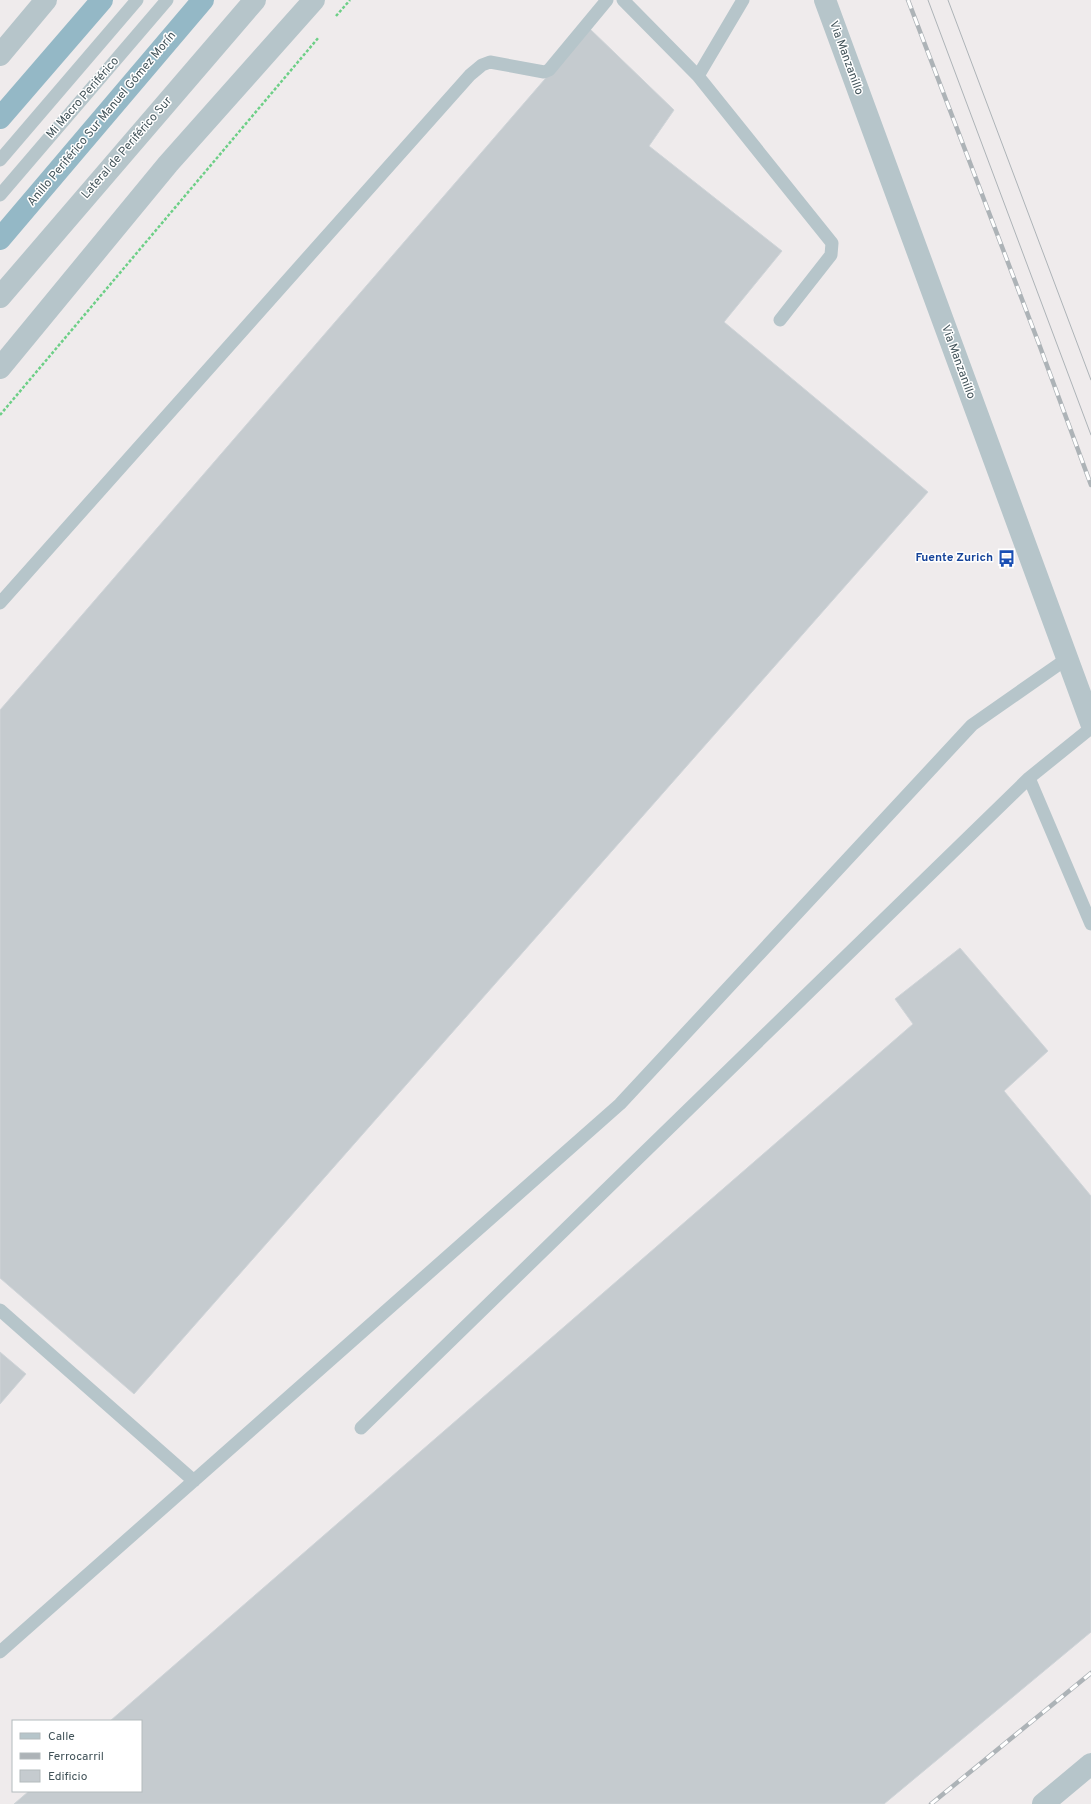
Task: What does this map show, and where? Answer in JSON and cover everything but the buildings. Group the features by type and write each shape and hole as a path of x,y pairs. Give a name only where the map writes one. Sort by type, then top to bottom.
{"highway":[{"path":"0,118 102,0"},
{"name":"Anillo Periférico Sur Manuel Gómez Morín","path":"0,238 203,0"}],"street":[{"path":"0,55 46,0"},
{"name":"Lateral de Periférico Sur","path":"0,297 255,0"},
{"path":"0,368 168,164 314,0"},
{"name":"Via Manzanillo","path":"825,0 1091,723"},
{"path":"1043,1804 1091,1764"}],"lane":[{"name":"Mi Macro Periférico","path":"0,160 137,0"},
{"name":"Mi Macro Periférico","path":"0,195 167,0"},
{"path":"0,603 470,75 482,65 490,62 544,72 549,70 607,0"},
{"path":"623,0 698,76 832,243 831,255 780,320"},
{"path":"698,76 743,0"},
{"path":"0,1652 620,1104 972,725 1068,658"},
{"path":"361,1428 1029,778 1091,728"},
{"path":"1029,778 1091,924"},
{"path":"0,1310 194,1482"}],"path":[{"path":"335,18 350,0"},
{"path":"0,414 324,30"}],"tram line":[{"path":"928,0 1091,435"},
{"path":"948,0 1091,380"}],"railway":[{"path":"908,0 1091,485"},
{"path":"931,1804 1091,1673"}],"place":[{"name":"Fuente Zurich","path":"1006,558"}]}
